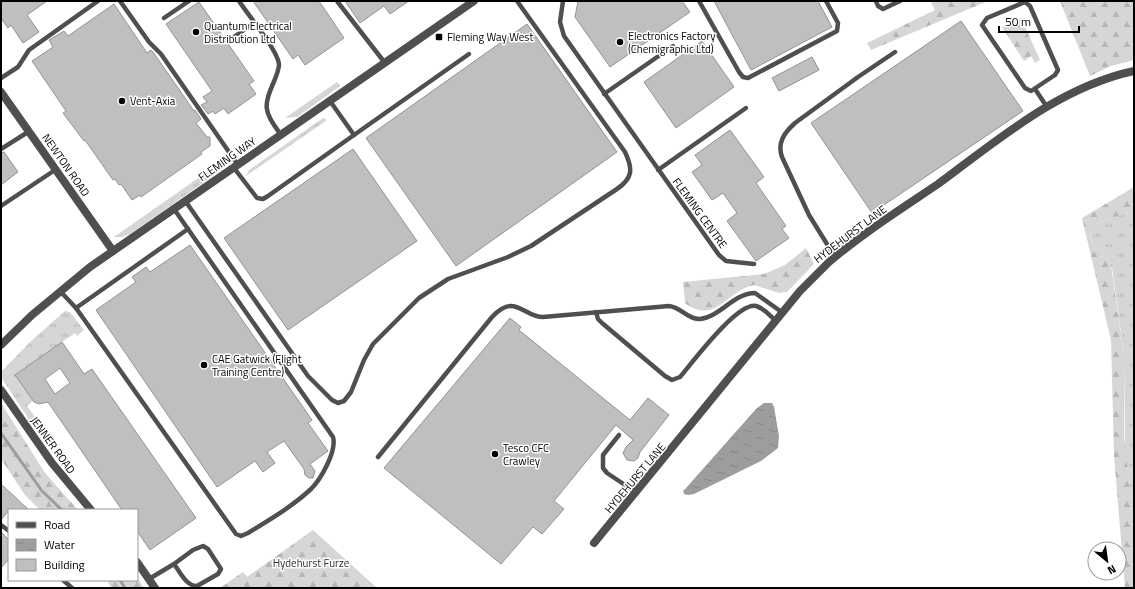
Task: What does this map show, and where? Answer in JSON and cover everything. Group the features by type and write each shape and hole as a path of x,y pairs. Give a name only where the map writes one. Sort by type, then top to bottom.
{"street":[{"name":"FLEMING WAY","path":"1,345 60,291 113,251 186,202 474,1"},
{"name":"HYDEHURST LANE","path":"594,543 637,493 776,321 813,278 835,256 1047,107 1090,85 1134,71"},
{"name":"NEWTON ROAD","path":"1,92 113,251"},
{"name":"JENNER ROAD","path":"1,390 52,463 90,509"},
{"path":"138,563 155,588"}],"lane":[{"path":"1,78 18,66 29,50 98,1"},
{"path":"120,1 149,42 161,54 255,196 263,199 469,54"},
{"path":"164,18 189,1"},
{"path":"239,1 270,46 278,62 278,70 266,104 271,120 281,135"},
{"path":"337,1 385,63"},
{"path":"186,202 308,376 332,400 338,403 344,401 351,392 364,360 373,344 419,298 448,279 508,257 531,246 617,190 629,178 630,171 625,152 517,1"},
{"name":"FLEMING CENTRE","path":"563,1 560,22 562,33 721,258 726,261 754,264"},
{"path":"699,1 739,72 745,78 755,76 837,31 838,23 826,1"},
{"path":"876,1 878,6 884,9 900,1"},
{"path":"1025,2 1030,6 1058,70 1055,75 1035,89 1031,91 1025,88 982,25 987,18 1025,2"},
{"path":"231,39 254,23"},
{"path":"604,94 673,46"},
{"path":"835,256 813,223 782,157 780,147 782,140 787,131 795,123 895,52"},
{"path":"1035,89 1047,107"},
{"path":"330,101 354,135"},
{"path":"658,170 746,108"},
{"path":"1,149 28,132"},
{"path":"1,206 55,170"},
{"path":"60,291 76,308 238,535 244,535 251,532 310,490 328,462 334,446 331,434 174,209"},
{"path":"76,308 188,229"},
{"path":"378,457 500,310 517,306 540,317 669,306 678,308 691,318 698,319 711,316 746,294 755,293 783,313"},
{"path":"596,312 597,317 602,324 665,376 672,380 680,377 728,322 749,307 754,306 760,308 776,321"},
{"path":"619,435 603,455 603,468 607,473 637,493"},
{"path":"149,579 174,564 198,546 203,546 208,549 221,569 216,575 201,585 196,586 187,582 174,564"},
{"path":"64,581 72,588"}],"green space":[{"path":"935,1 988,1 871,50 867,43 935,10 931,3"},
{"path":"1060,1 1134,1 1134,60 1111,66 1090,76"},
{"path":"1021,18 1040,60 1035,63 1031,56 1024,61 1002,27"},
{"path":"337,82 340,86 297,117 285,118"},
{"path":"323,118 327,120 246,176 249,170"},
{"path":"224,160 224,167 220,171 130,234 122,237 114,237"},
{"path":"1134,187 1134,210 1085,228 1090,231 1095,253 1108,260 1111,265 1124,355 1124,435 1134,527 1134,588 1125,588 1124,581 1127,581 1127,541 1121,541 1114,455 1111,340 1082,218"},
{"path":"1134,210 1134,527 1125,450 1124,355 1112,268 1108,260 1095,253 1090,231 1084,228"},
{"path":"806,248 814,264 787,292 779,293 754,285 736,293 713,309 705,311 695,309 685,303 683,282 764,274 785,265"},
{"path":"65,311 70,312 84,330 77,336 75,333 15,375 33,401 27,406 45,431 38,430 34,427 1,377 1,372 30,342"},
{"path":"1,403 45,473 77,509 39,509 25,495 1,459"},
{"name":"Hydehurst Furze","path":"313,530 377,588 220,588 243,572 247,577"},
{"path":"138,579 144,588 111,588 108,581 138,581"}],"water":[{"path":"764,403 772,403 774,407 779,436 778,448 761,461 694,494 684,494 683,491 756,409"}],"building":[{"path":"1,1 47,1 27,15 39,32 23,43 11,25 8,28 1,18"},
{"path":"253,1 319,1 344,38 305,65 298,55 293,59"},
{"path":"345,1 409,1 390,14 384,6 360,23"},
{"name":"Electronics Factory (Chemigraphic Ltd)","path":"578,1 682,1 690,12 610,67 575,17"},
{"path":"714,1 818,1 832,27 751,70"},
{"path":"199,2 254,81 249,84 256,94 228,114 224,108 215,114 213,111 208,114 201,105 207,102 203,97 212,91 166,24"},
{"name":"Vent-Axia","path":"114,4 147,53 151,50 153,52 194,111 195,110 201,119 196,123 207,137 210,137 210,146 201,152 202,154 141,197 140,195 132,200 121,184 119,185 115,179 113,180 85,140 84,141 63,113 66,111 32,61 53,47 49,40 64,31 68,36"},
{"path":"961,21 1023,111 872,213 811,123"},
{"path":"527,24 617,152 456,266 366,138"},
{"path":"702,41 734,87 676,128 644,82"},
{"path":"812,57 819,70 779,91 772,78"},
{"path":"730,130 764,177 756,183 786,226 782,229 789,238 756,261 727,221 737,213 723,193 712,200 692,172 702,165 695,155"},
{"path":"353,149 417,241 288,330 224,238"},
{"path":"4,152 18,172 1,185 1,153"},
{"name":"CAE Gatwick (Flight Training Centre)","path":"190,245 312,420 308,423 328,451 310,464 315,471 313,478 309,478 305,475 304,469 284,441 267,452 275,463 263,472 255,461 217,487 96,310 136,282 132,277 146,267 150,272"},
{"name":"Tesco CFC Crawley","path":"510,318 521,327 519,330 630,420 648,398 669,415 640,452 638,458 634,461 627,460 623,453 626,447 633,440 616,425 554,501 564,509 542,534 533,527 501,564 384,468"},
{"path":"62,342 84,374 92,369 196,518 150,550 138,532 138,509 121,509 48,402 39,404 34,402 15,375","holes":["60,368 70,383 55,394 45,379"]},
{"path":"1,484 28,509 8,509 8,511 1,520"},
{"path":"1,532 8,539 8,560 1,568"}],"waterway":[{"path":"1,433 42,491 61,509"},
{"path":"121,581 125,588"}],"place":[{"name":"Quantum Electrical Distribution Ltd","path":"196,32"},
{"name":"Fleming Way West","path":"439,37"},
{"name":"Electronics Factory (Chemigraphic Ltd)","path":"620,42"},
{"name":"Vent-Axia","path":"122,101"},
{"name":"CAE Gatwick (Flight Training Centre)","path":"204,365"},
{"name":"Tesco CFC Crawley","path":"495,454"}]}
